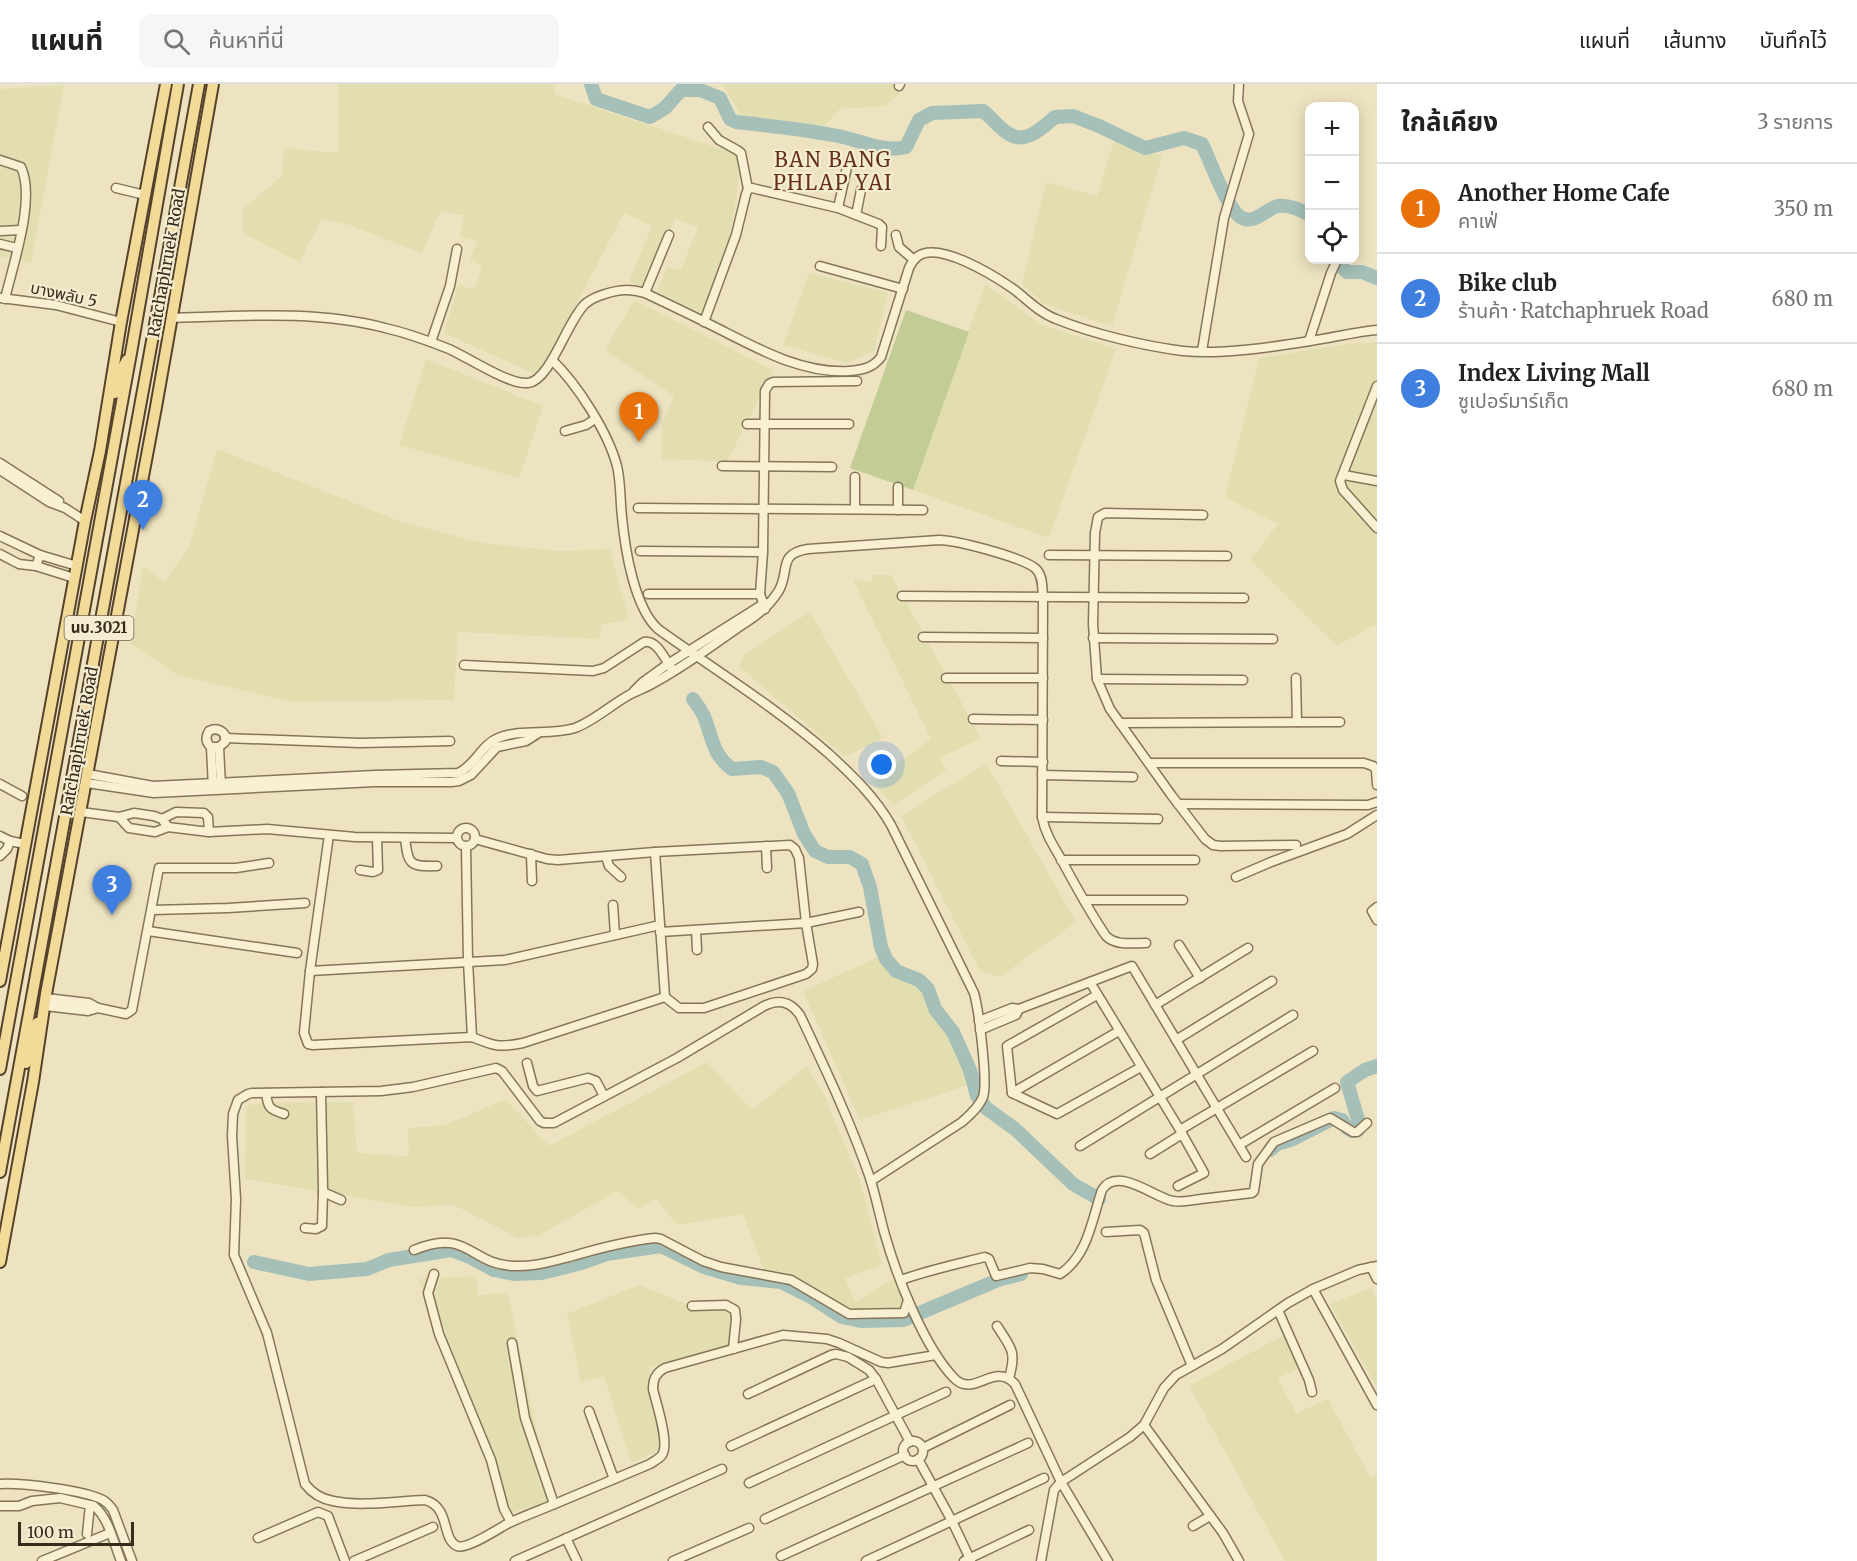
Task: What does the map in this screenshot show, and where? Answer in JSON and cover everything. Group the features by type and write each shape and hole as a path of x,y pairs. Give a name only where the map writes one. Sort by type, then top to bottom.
{"main road":[{"name":"Ratchaphruek Road","path":"0,981 74,578 100,451 121,322 166,84"},
{"name":"Ratchaphruek Road","path":"0,1069 131,353 175,103 176,84"},
{"name":"Ratchaphruek Road","path":"0,1172 199,84"},
{"path":"208,84 208,109"},
{"name":"Ratchaphruek Road","path":"0,1262 213,84"},
{"path":"100,451 108,428 121,370 131,353"},
{"path":"16,1084 26,1063 46,999"}],"street":[{"path":"1202,351 1224,218 1249,134 1238,101 1239,84"},
{"path":"704,322 736,235 748,189 741,153 719,140 708,127"},
{"path":"0,160 19,165 24,172 27,200 2,298"},
{"path":"838,208 847,167"},
{"path":"116,188 145,195"},
{"path":"748,189 756,188 856,214 882,226 881,246"},
{"path":"856,214 861,190"},
{"path":"0,231 21,230"},
{"path":"645,293 669,235"},
{"path":"896,235 899,248 914,260"},
{"path":"0,244 16,248"},
{"path":"431,342 450,286 457,249"},
{"path":"171,318 314,317 361,322 431,342 512,381 529,383 538,379 552,360 570,326 587,303 601,295 619,290 634,290 645,293 761,350 795,363 825,370 860,370 874,365 881,357 909,268 919,255 930,252 951,256 974,265 1012,288 1054,319 1083,329 1184,351 1248,349 1377,330"},
{"path":"1309,341 1335,264"},
{"path":"820,266 903,289"},
{"name":"บางพลับ 5","path":"2,298 56,305 121,322"},
{"path":"552,360 573,383 595,419 616,464 624,537 642,609 654,626 794,724 864,788 883,811 901,844 974,993 980,1025 983,1097 977,1107 962,1122 871,1181"},
{"path":"766,604 760,594 763,552 765,391 773,382 857,381"},
{"path":"1375,522 1343,490 1340,481 1377,386"},
{"path":"566,430 586,425 595,419"},
{"path":"747,424 849,424"},
{"path":"0,463 15,476"},
{"path":"722,466 832,467"},
{"path":"0,470 54,498 85,521"},
{"path":"1344,474 1377,481"},
{"path":"855,477 855,509"},
{"path":"897,488 897,510"},
{"path":"638,508 923,510"},
{"path":"1203,515 1105,513 1100,515 1096,521 1094,638 1097,679 1110,709 1205,839 1213,845 1296,845"},
{"path":"0,536 40,555 77,566"},
{"path":"87,779 154,789 451,774 463,771 478,761 491,741 524,733 537,734 574,728 631,693 643,682 696,655 766,604 778,592 783,582 787,559 799,550 939,540 954,541 1018,560 1037,570 1043,596 1042,817 1047,836 1100,927 1111,941 1146,943"},
{"path":"640,551 763,552"},
{"path":"0,554 19,564 36,566 74,578"},
{"path":"36,566 40,555"},
{"path":"1049,555 1227,556"},
{"path":"648,594 760,594"},
{"path":"902,596 1244,598"},
{"path":"923,637 1043,638"},
{"path":"1094,638 1273,639"},
{"path":"464,666 593,671 604,668 649,641 655,644 670,667"},
{"path":"946,678 1043,678"},
{"path":"1296,678 1297,722"},
{"path":"1097,679 1243,680"},
{"path":"973,719 1043,720"},
{"path":"1120,723 1340,722"},
{"path":"219,729 223,732 225,742 215,747 206,742 206,738 209,731 219,729"},
{"path":"225,738 360,743 450,741"},
{"path":"215,747 217,787"},
{"path":"1001,761 1043,762"},
{"path":"1150,763 1364,763 1373,766 1376,770 1377,784"},
{"path":"1042,775 1133,777"},
{"path":"0,784 22,796"},
{"path":"1178,804 1368,805 1377,802"},
{"path":"81,812 119,817 134,813 154,816 162,819 168,827"},
{"path":"162,819 176,812 204,813 208,817 209,832"},
{"path":"1236,877 1347,834 1377,815"},
{"path":"119,817 129,828 155,832 168,827 209,832 267,829 376,838 456,838"},
{"path":"1042,817 1158,819"},
{"path":"466,828 474,833 475,839 466,847 460,845 456,838 460,830 466,828"},
{"path":"329,835 310,971 304,1033 308,1044 472,1037 492,1045 507,1046 665,998"},
{"path":"0,836 9,842 25,844"},
{"path":"360,870 373,873 378,870 376,838"},
{"path":"405,838 409,861 421,866 437,866"},
{"path":"475,839 558,860 766,846 790,845 795,849 798,853 813,964 809,972 704,1008 679,1008 665,998"},
{"path":"0,849 9,842"},
{"path":"0,856 7,849 9,842"},
{"path":"766,846 767,868"},
{"path":"466,847 472,1037"},
{"path":"655,852 665,998"},
{"path":"531,854 532,881"},
{"path":"606,857 609,866 621,878"},
{"path":"1061,860 1195,860"},
{"path":"46,999 89,1003 98,1008 126,1014 132,1010 159,868 236,868 269,863"},
{"path":"1084,900 1183,900"},
{"path":"152,910 305,903"},
{"path":"613,905 615,935"},
{"path":"1377,906 1372,911 1377,920"},
{"path":"310,971 505,960 615,935 660,928 696,930 806,923 859,912"},
{"path":"696,930 697,950"},
{"path":"148,931 297,953"},
{"path":"1179,945 1200,978"},
{"path":"1155,1005 1248,948"},
{"path":"980,1025 1012,1008 1019,1009 1132,966 1246,1157"},
{"path":"1176,1040 1272,981"},
{"path":"1090,982 1204,1173 1178,1186"},
{"path":"1012,1093 1007,1046 1097,995"},
{"path":"936,1355 888,1363 839,1343 793,1335 774,1337 664,1368 653,1382 664,1439 664,1450 661,1457 650,1464 511,1522 472,1543 457,1546 452,1541 442,1514 433,1502 425,1500 352,1503 332,1501 312,1491 305,1484 267,1333 235,1262 233,1248 236,1187 232,1136 234,1108 238,1100 248,1094 413,1087 496,1068 502,1071 540,1121 549,1124 677,1058 764,1006 786,1002 795,1009 804,1025 861,1153 889,1247 909,1302 936,1355 953,1377 964,1385 998,1376 1009,1378 1020,1392 1061,1482 1108,1561"},
{"path":"1080,1146 1293,1016"},
{"path":"1012,1093 1119,1031"},
{"path":"1150,1154 1216,1108 1313,1051"},
{"path":"527,1063 533,1086 537,1091 588,1078 596,1081 604,1096"},
{"path":"1012,1093 1057,1114 1141,1067"},
{"path":"1239,1145 1335,1088"},
{"path":"305,1228 320,1229 322,1226 321,1092"},
{"path":"266,1093 270,1108 284,1113"},
{"path":"901,1280 937,1268 985,1257 989,1259 996,1276 1030,1268 1060,1274 1073,1263 1082,1250 1104,1186 1118,1181 1131,1183 1174,1202 1252,1193 1258,1164 1274,1142 1330,1118 1353,1132 1357,1132 1367,1123"},
{"path":"323,1192 341,1200"},
{"path":"1106,1232 1140,1230 1144,1233 1156,1280 1192,1366"},
{"path":"414,1250 428,1244 454,1242 498,1264 532,1266 620,1243 655,1238 702,1261 791,1280 849,1314 904,1313 909,1302"},
{"path":"1041,1561 1054,1490 1061,1482 1130,1437 1144,1425 1170,1380 1313,1289 1358,1270 1374,1266 1377,1280"},
{"path":"434,1274 428,1293 439,1334 491,1460 504,1509 511,1522"},
{"path":"1313,1289 1377,1405"},
{"path":"692,1306 726,1305 735,1310 733,1349"},
{"path":"1278,1310 1309,1380 1312,1392"},
{"path":"997,1326 1013,1351 1009,1378"},
{"path":"512,1343 525,1418 554,1504"},
{"path":"748,1394 836,1354 848,1357 861,1364 876,1379 910,1442"},
{"path":"731,1446 876,1379"},
{"path":"749,1483 946,1392"},
{"path":"922,1448 1010,1405"},
{"path":"589,1411 614,1479"},
{"path":"1144,1425 1210,1516 1239,1561"},
{"path":"916,1441 922,1448 922,1454 918,1459 912,1460 905,1455 904,1449 910,1442 916,1441"},
{"path":"781,1556 1028,1443"},
{"path":"765,1519 905,1455"},
{"path":"918,1459 952,1521 968,1560 1029,1530"},
{"path":"515,1561 722,1469"},
{"path":"866,1561 1044,1478"},
{"path":"0,1484 16,1484 89,1495 108,1503 132,1561"},
{"path":"0,1506 19,1506 32,1501 60,1498 90,1505 98,1509 121,1561"},
{"path":"87,1534 90,1505"},
{"path":"258,1538 318,1512 324,1513 328,1516 345,1561"},
{"path":"1194,1526 1210,1516"},
{"path":"42,1561 119,1526"},
{"path":"354,1561 433,1527"},
{"path":"673,1561 749,1528"},
{"path":"566,1538 577,1561"}],"shaded area":[{"path":"338,84 555,84 555,94 742,156 730,240 704,314 657,292 667,267 681,270 698,227 675,219 647,289 629,282 652,226 624,213 539,376 444,333 458,285 474,289 482,267 470,259 477,241 460,237 464,215 440,212 422,253 349,225 322,219 299,262 243,233 243,209 282,176 284,148 338,153"},
{"path":"722,84 903,84 902,91 886,106 840,109 824,126 741,116"},
{"path":"64,85 31,263 0,256 0,89"},
{"path":"1114,141 1162,156 1112,326 1044,304 1022,284 1046,182 1097,196"},
{"path":"809,273 888,293 874,351 847,363 783,345"},
{"path":"985,284 1042,325 1116,349 1049,538 913,490"},
{"path":"634,300 773,370 727,462 662,459 662,425 674,396 605,350"},
{"path":"1377,342 1377,627 1374,625 1337,646 1250,560 1278,524 1225,497 1259,358 1354,343"},
{"path":"426,359 543,406 519,478 399,445"},
{"path":"217,449 402,522 482,543 560,551 610,549 629,620 602,624 599,639 458,632 454,700 292,702 177,675 130,643 143,566 164,582 189,547"},
{"path":"873,575 891,575 981,738 940,758 946,770 894,805 872,782 931,739 853,580 872,582"},
{"path":"810,612 883,738 845,757 738,666 745,654"},
{"path":"986,763 1076,922 1000,977 980,971 901,816"},
{"path":"879,957 922,991 953,1027 969,1085 860,1120 803,991"},
{"path":"707,1062 752,1110 807,1066 823,1093 860,1180 882,1265 845,1278 855,1302 895,1278 907,1312 851,1313 784,1277 766,1276 743,1214 677,1225 656,1199 638,1209 617,1191 538,1236 517,1238 454,1205 412,1207 245,1179 246,1106 261,1103 353,1102 357,1153 409,1156 408,1128 445,1125 506,1099 549,1146"},
{"path":"476,1276 478,1295 508,1293 551,1500 507,1514 418,1279"},
{"path":"639,1285 684,1303 736,1309 731,1348 649,1367 659,1450 631,1463 604,1376 581,1382 567,1314"},
{"path":"1371,1288 1377,1299 1377,1388 1330,1304"},
{"path":"1291,1331 1308,1364 1278,1378 1296,1413 1328,1399 1371,1479 1377,1475 1377,1561 1285,1561 1189,1386"}],"green space":[{"path":"906,310 969,332 913,490 850,468"}],"waterway":[{"path":"591,84 596,99 650,117 665,108 681,90 700,90 720,98 730,119 736,122 825,134 889,148 906,147 919,120 932,113 983,111 1005,132 1015,137 1028,136 1055,117 1073,116 1145,148 1184,138 1202,144 1229,202 1244,219 1249,220 1278,206 1295,208 1305,213"},
{"path":"1338,264 1347,272 1362,272 1377,278"},
{"path":"693,699 704,716 717,753 726,764 732,769 761,767 773,772 788,793 804,834 815,851 828,857 850,857 862,864 870,887 881,947 886,959 896,971 919,980 928,989 935,1009 953,1032 970,1070 977,1096 986,1108 1015,1129 1073,1184 1099,1199"},
{"path":"1270,1150 1277,1144 1293,1139 1334,1118 1342,1120 1352,1131 1358,1130 1359,1123 1347,1082 1365,1070 1377,1066"},
{"path":"254,1262 309,1274 367,1269 389,1260 451,1250 494,1270 514,1274 542,1273 607,1254 661,1246 704,1267 741,1278 781,1282 811,1297 842,1317 861,1321 903,1320 998,1280 1021,1274"}],"place":[{"name":"Another Home Cafe","path":"639,442"},
{"name":"Bike club","path":"143,530"},
{"name":"Index Living Mall","path":"112,915"}],"district":[{"name":"BAN BANG PHLAP YAI","path":"833,172"}]}
